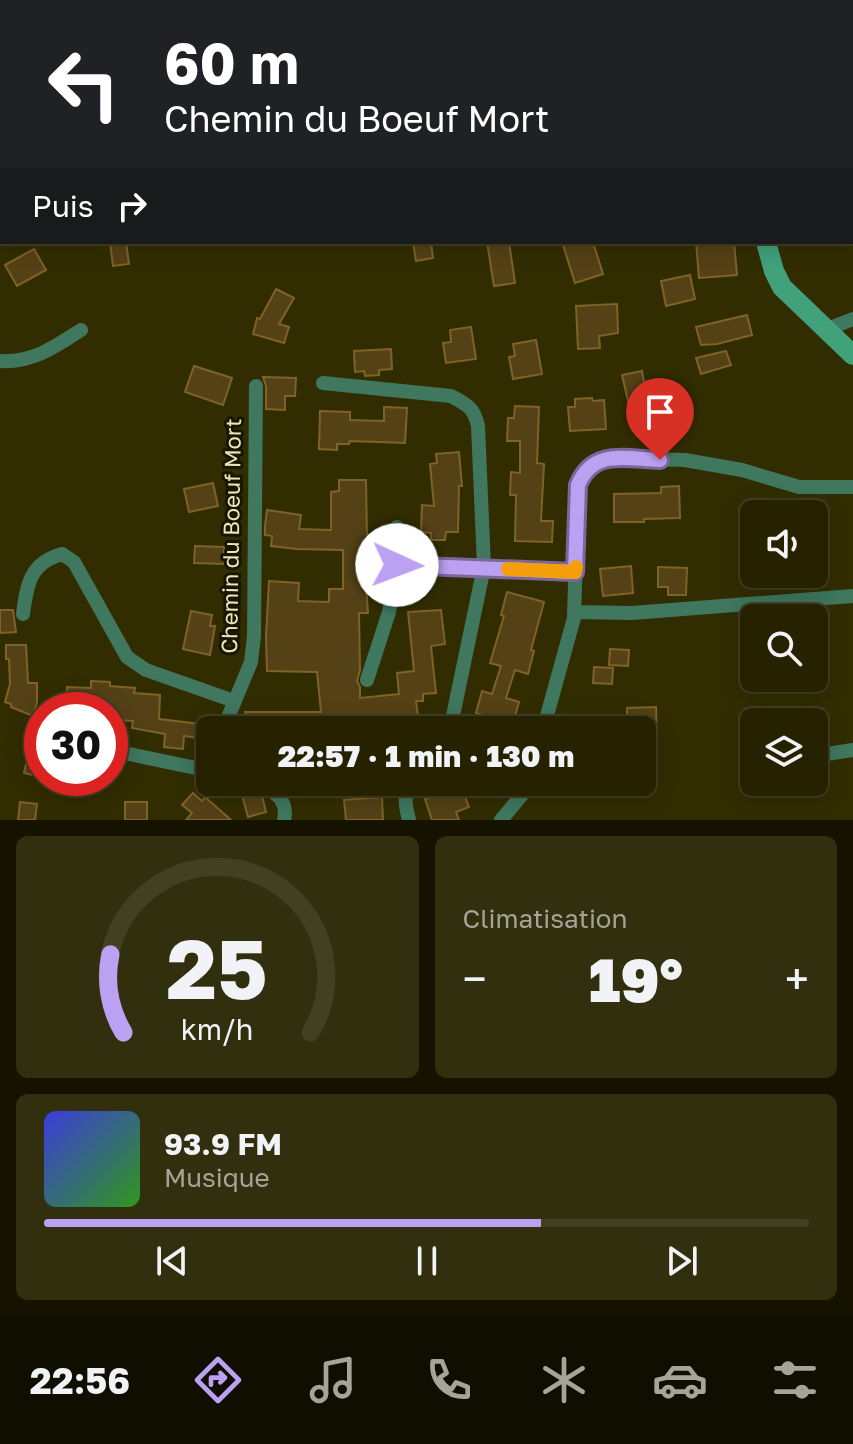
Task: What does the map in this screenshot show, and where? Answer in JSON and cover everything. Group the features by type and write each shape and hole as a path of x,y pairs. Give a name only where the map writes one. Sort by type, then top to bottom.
{"main road":[{"path":"767,244 782,287 853,355"}],"street":[{"path":"825,330 853,319"},
{"path":"0,361 27,360 81,330"},
{"path":"323,383 451,396 467,404 475,414 484,567 453,716"},
{"name":"Chemin du Boeuf Mort","path":"228,716 251,662 254,636 256,386"},
{"path":"547,716 574,612 578,485 588,466 610,458 685,460 742,470 799,487 853,487"},
{"path":"367,680 389,612 397,565 397,527"},
{"path":"23,614 26,592 34,572 46,558 62,554 74,562 127,657 146,670 234,701"},
{"path":"397,565 575,572"},
{"path":"574,612 632,613 853,596"},
{"path":"828,754 853,750"},
{"path":"128,754 196,768"},
{"path":"279,796 286,810 284,820"},
{"path":"406,796 409,820"},
{"path":"501,820 521,796"}],"building":[{"path":"110,244 126,244 129,264 113,266"},
{"path":"413,244 431,244 433,258 416,261"},
{"path":"487,244 509,244 515,283 494,286"},
{"path":"563,244 594,244 603,274 575,283"},
{"path":"696,244 734,244 737,275 699,278"},
{"path":"34,249 46,270 17,286 5,265"},
{"path":"690,275 695,299 666,306 661,281"},
{"path":"276,289 294,298 279,324 289,327 284,343 253,334 257,318 260,319"},
{"path":"617,304 618,333 599,336 600,348 578,349 576,306"},
{"path":"747,315 752,335 701,345 696,327"},
{"path":"471,327 476,359 446,363 443,343 451,342 450,330"},
{"path":"536,340 542,374 513,379 509,357 515,356 513,344"},
{"path":"391,349 392,369 379,370 379,375 365,376 364,371 355,372 354,351"},
{"path":"726,351 731,365 701,374 696,358"},
{"path":"194,366 232,378 223,405 185,392"},
{"path":"642,371 644,382 657,379 665,411 632,418 622,375"},
{"path":"263,377 296,378 295,396 285,396 285,410 266,409"},
{"path":"592,398 593,401 604,400 606,429 570,431 568,407 575,407 575,399"},
{"path":"515,406 539,407 537,463 544,464 541,521 553,521 552,542 515,541 516,495 510,495 511,472 520,473 520,441 507,441 508,418 514,418"},
{"path":"384,407 407,408 405,443 350,441 349,444 337,444 337,450 319,449 320,411 350,412 350,420 384,421"},
{"path":"459,452 462,486 459,486 458,532 446,532 445,540 431,540 431,533 421,532 422,505 434,506 430,464 437,463 436,454"},
{"path":"339,480 366,480 367,538 381,538 381,562 368,562 368,568 365,568 368,613 359,613 360,670 357,681 360,698 399,694 397,673 414,671 408,612 441,610 445,644 431,646 436,693 423,694 423,701 416,701 418,716 245,716 245,712 321,712 317,672 267,671 269,581 299,583 298,601 329,602 329,589 343,589 343,550 271,546 272,536 265,535 265,526 267,510 301,515 299,529 331,530 331,492 339,491"},
{"path":"213,483 218,506 189,512 184,489"},
{"path":"679,486 680,518 614,522 614,494 661,493 661,487"},
{"path":"195,546 224,547 224,564 194,563"},
{"path":"631,566 633,593 603,596 600,569"},
{"path":"658,567 687,568 686,595 668,595 668,587 658,587"},
{"path":"507,592 544,602 528,674 515,670 506,698 519,702 515,716 486,716 476,713 482,691 492,694 501,666 490,663 504,616 501,615"},
{"path":"0,610 13,610 16,632 0,633"},
{"path":"191,611 212,615 210,626 215,626 210,655 183,649"},
{"path":"6,645 26,645 28,683 37,683 37,692 24,692 24,712 5,702 10,684 9,659 6,659"},
{"path":"610,649 629,650 628,666 609,665"},
{"path":"594,667 613,668 612,684 593,683"},
{"path":"91,681 110,682 110,686 135,688 134,693 160,695 159,719 196,724 196,738 184,736 183,749 164,747 165,734 132,728 133,721 128,721 128,692 67,692 67,687 91,688"},
{"path":"656,707 657,744 656,716 627,716 627,708"},
{"path":"193,793 202,801 205,797 231,820 186,820 192,813 182,805"},
{"path":"242,796 262,796 266,812 248,817"},
{"path":"465,796 469,807 456,812 459,820 432,820 425,799"},
{"path":"382,797 383,820 346,820 344,800"},
{"path":"20,802 37,804 35,820 18,820"},
{"path":"125,802 147,802 147,820 125,820"}],"slow traffic":[{"path":"508,569 575,572 576,567"}],"route":[{"path":"397,565 575,572 578,485 588,466 610,458 660,460"}]}
